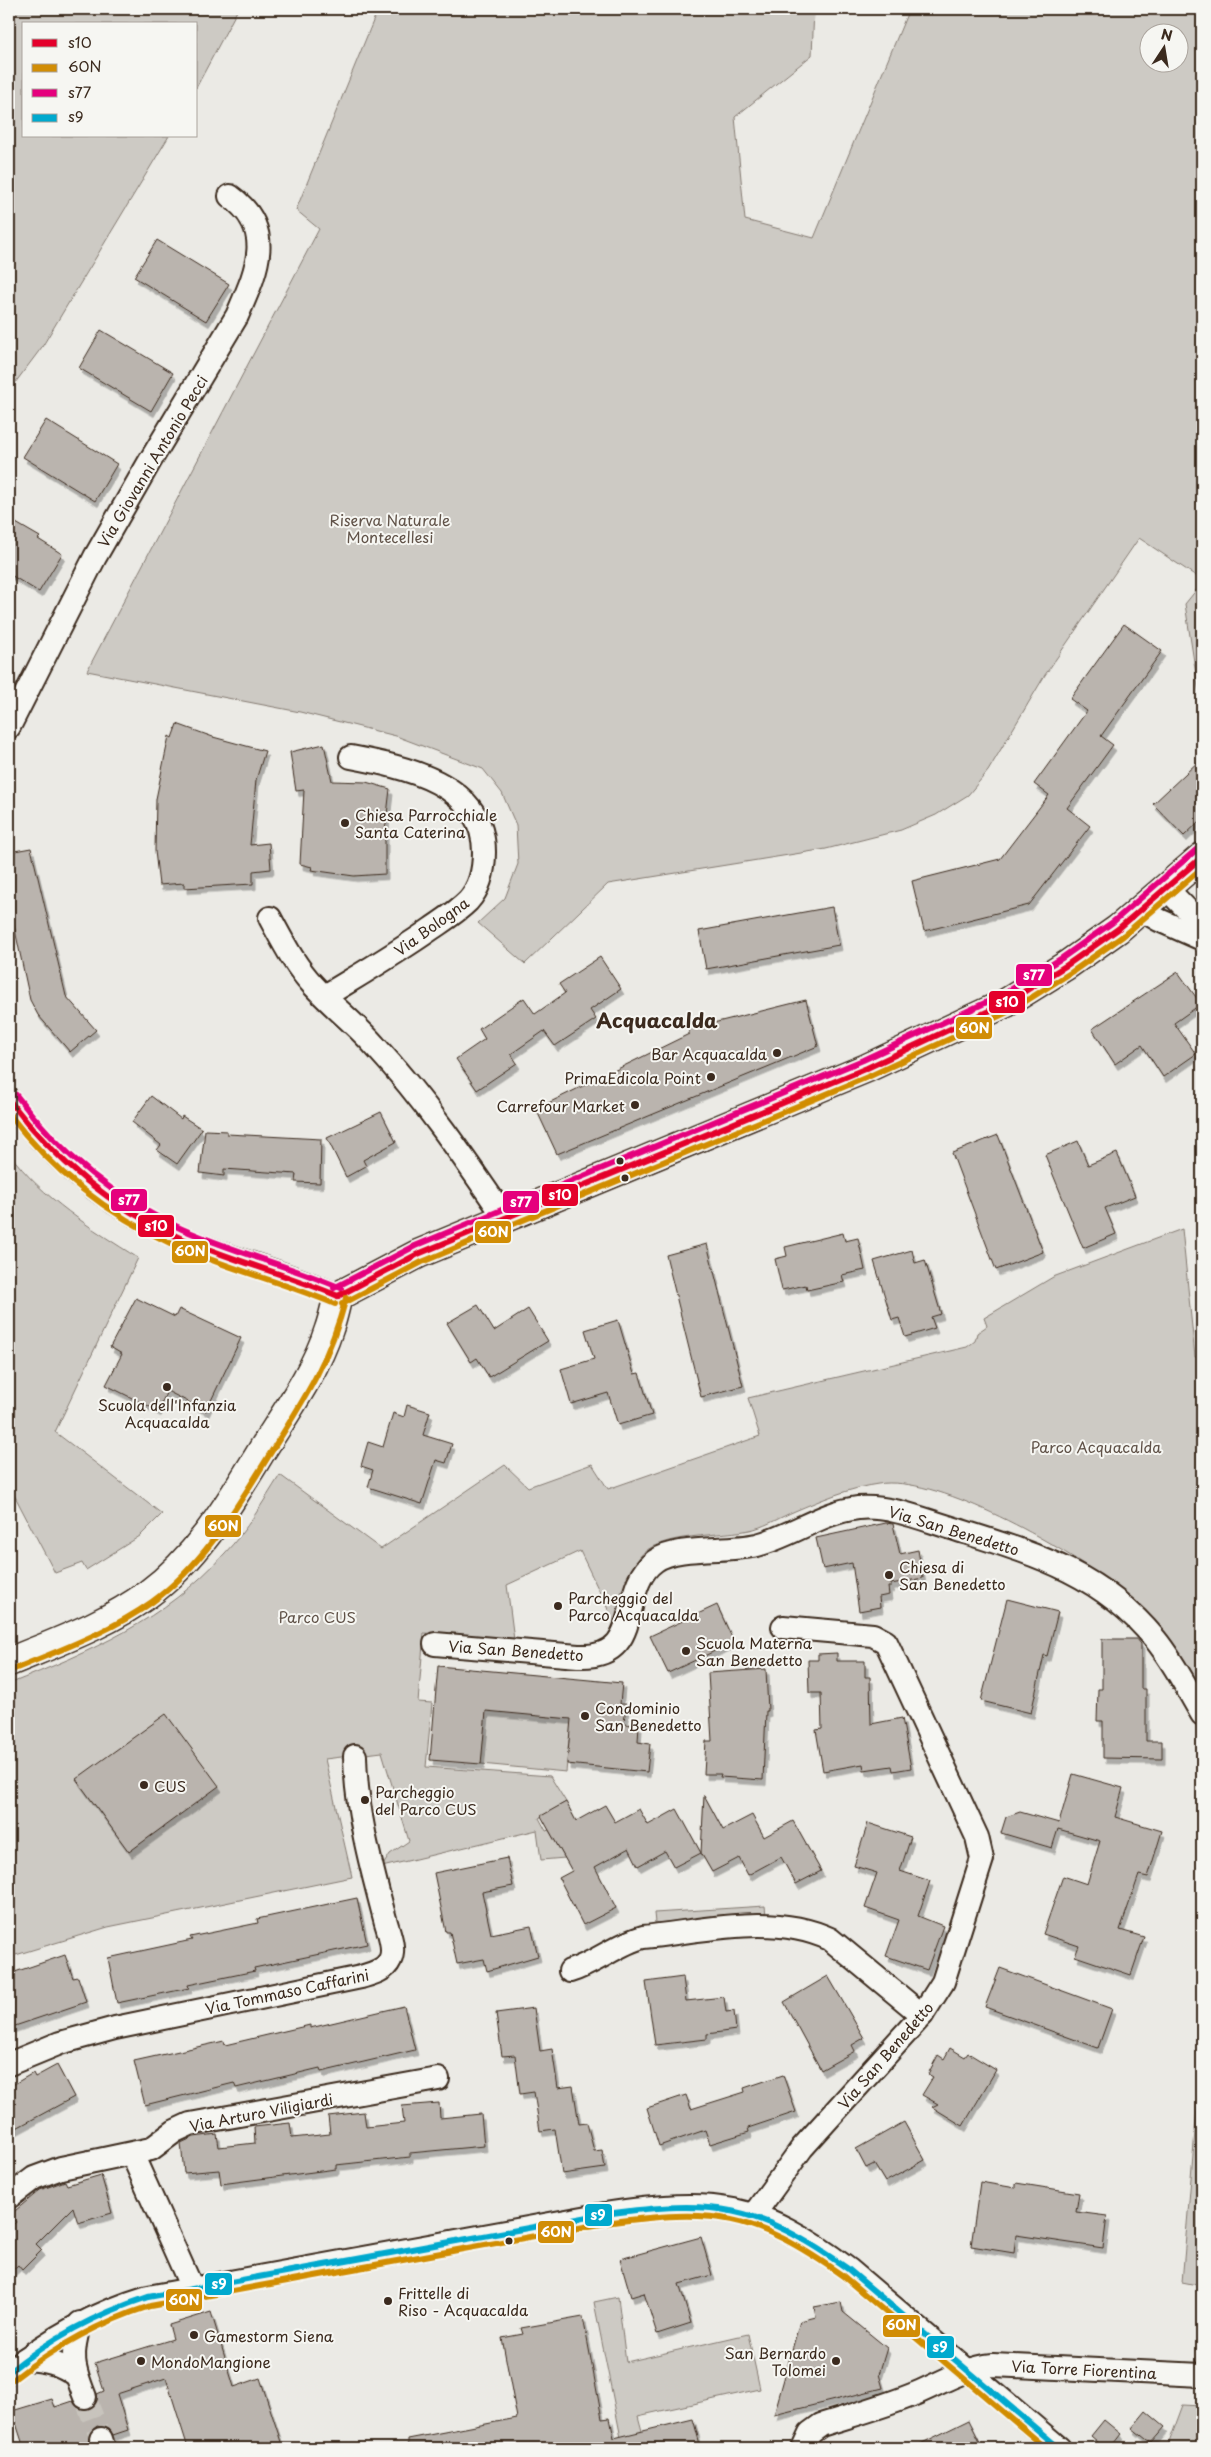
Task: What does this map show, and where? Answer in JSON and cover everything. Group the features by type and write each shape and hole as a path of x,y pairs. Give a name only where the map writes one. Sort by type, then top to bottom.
{"main road":[{"path":"9,1662 96,1626 118,1614 164,1581 197,1549 229,1504 309,1372 329,1330 338,1296 410,1258 867,1068 958,1026 1042,981 1142,910 1202,857"}],"street":[{"name":"Via Giovanni Antonio Pecci","path":"9,727 95,557 232,324 246,295 257,264 259,237 257,228 248,211 230,196"},
{"name":"Via Bologna","path":"325,996 420,937 460,909 472,897 484,864 480,824 474,814 455,794 419,774 387,764 351,757"},
{"path":"1167,889 1202,925"},
{"path":"1142,910 1159,920 1202,939"},
{"path":"270,918 292,958 313,986 370,1041 402,1078 461,1153 505,1218"},
{"path":"9,1100 29,1127 55,1154 78,1175 123,1208 157,1227 180,1237 298,1279 338,1296"},
{"name":"Via San Benedetto","path":"435,1644 578,1656 601,1653 609,1650 622,1639 640,1580 648,1567 662,1557 681,1552 725,1550 756,1545 784,1537 838,1512 875,1508 908,1514 1038,1555 1083,1578 1124,1608 1155,1639 1202,1714"},
{"name":"Via San Benedetto","path":"755,2213 802,2148 922,2016 943,1982 982,1859 977,1837 889,1646 882,1639 872,1636 783,1627"},
{"name":"Via Tommaso Caffarini","path":"9,2064 77,2044 360,1977 377,1972 386,1965 391,1957 391,1944 358,1801 355,1756"},
{"path":"570,1971 589,1964 643,1937 756,1925 789,1926 817,1933 830,1939 922,2016"},
{"name":"Via Arturo Viligiardi","path":"9,2197 34,2178 61,2168 132,2154 156,2146 175,2131 190,2124 438,2079"},
{"path":"132,2154 192,2288"},
{"path":"17,2366 48,2342 80,2323 133,2301 192,2288 640,2209 700,2205 755,2213 788,2228 833,2258 1059,2448"},
{"path":"80,2323 73,2350 76,2375 85,2397"},
{"path":"17,2366 48,2361 62,2366 76,2375"},
{"name":"Via Torre Fiorentina","path":"803,2448 810,2433 821,2425 916,2393 967,2370 993,2365 1202,2375"}],"green space":[{"path":"9,9 238,9 198,84 198,22 22,22 22,138 168,138 42,347 9,391"},
{"name":"Riserva Naturale Montecellesi","path":"378,9 814,9 812,55 735,117 745,220 814,238 909,9 1202,9 1202,580 1139,538 1045,675 988,771 968,795 936,815 901,830 826,849 608,884 525,964 478,923 505,898 518,864 516,825 502,793 483,769 396,736 300,712 87,671 319,229 296,210"},
{"path":"1202,583 1202,713 1185,604"},
{"path":"9,1153 37,1184 69,1212 138,1258 55,1432 162,1514 140,1536 86,1570 82,1563 55,1573 9,1485"},
{"path":"1182,1229 1195,1357 1202,1357 1202,1696 1098,1574 1078,1560 1023,1528 960,1499 930,1489 902,1484 867,1486 846,1491 754,1529 675,1540 648,1550 639,1558 631,1574 616,1626 580,1551 507,1585 514,1640 424,1633 418,1702 432,1703 426,1767 550,1776 566,1802 539,1818 546,1831 549,1830 565,1858 541,1860 537,1830 382,1867 390,1854 409,1841 382,1752 325,1759 352,1877 108,1927 9,1957 9,1684 69,1659 125,1632 177,1598 202,1577 233,1544 280,1475 381,1549 505,1465 528,1487 592,1464 608,1489 760,1436 748,1398 967,1347 975,1341 977,1333 987,1326 984,1318 1053,1277"},
{"path":"467,1705 601,1722 569,1740 566,1772 481,1764 484,1727"},
{"path":"765,1906 766,1915 655,1923 654,1913"},
{"path":"1202,2004 1202,2286 1182,2282 1200,2074 1200,2008"},
{"path":"618,2297 626,2362 748,2334 760,2389 638,2416 642,2431 637,2433 641,2448 623,2448 594,2302"},
{"path":"1183,2405 1202,2406 1202,2448 1167,2448"}],"building":[{"path":"157,240 229,284 206,321 134,277"},
{"path":"101,330 173,373 151,411 79,368"},
{"path":"46,420 117,464 95,501 23,457"},
{"path":"9,522 15,526 16,523 40,537 38,539 62,554 39,592 9,574"},
{"path":"1124,624 1162,651 1101,736 1113,745 1067,808 1090,826 1029,905 924,931 912,881 1000,859 1049,795 1034,784 1087,711 1070,699"},
{"path":"177,724 213,737 265,751 256,780 250,845 269,843 271,869 253,871 253,884 184,888 184,883 159,885 155,851 156,799 169,736 172,738"},
{"name":"Chiesa Parrocchiale Santa Caterina","path":"324,744 332,781 366,782 390,789 385,832 385,874 354,876 311,870 312,867 300,864 304,790 296,791 290,752"},
{"path":"1202,758 1202,819 1184,836 1153,804"},
{"path":"31,848 66,996 96,1030 70,1052 38,1015 30,1000 9,902 9,852"},
{"path":"832,907 839,945 706,969 699,931"},
{"path":"600,957 621,989 590,1010 596,1019 555,1046 544,1031 511,1054 517,1063 477,1090 456,1059 485,1039 479,1029 524,998 535,1014 565,993 559,984"},
{"path":"1178,972 1201,1004 1174,1023 1196,1054 1163,1077 1142,1045 1115,1064 1092,1029"},
{"path":"806,1000 818,1046 557,1154 536,1109 689,1034 689,1029"},
{"path":"151,1096 181,1119 182,1116 202,1129 177,1164 157,1150 161,1145 132,1122"},
{"path":"381,1112 396,1142 363,1160 366,1166 346,1177 327,1138"},
{"path":"205,1130 227,1131 227,1134 321,1139 320,1183 295,1182 296,1174 224,1169 224,1176 200,1173"},
{"path":"998,1135 1043,1252 996,1270 952,1153"},
{"path":"1078,1141 1088,1165 1117,1153 1135,1196 1105,1208 1116,1234 1083,1248 1045,1155"},
{"path":"843,1233 845,1241 858,1238 865,1270 842,1275 844,1282 807,1290 806,1285 782,1290 775,1259 787,1256 785,1247"},
{"path":"707,1244 743,1386 701,1397 666,1255"},
{"path":"912,1250 915,1263 925,1260 941,1314 931,1317 935,1328 905,1337 899,1318 892,1320 874,1261"},
{"path":"136,1298 175,1317 179,1309 241,1338 206,1411 167,1391 158,1411 106,1385 122,1354 110,1347"},
{"path":"478,1305 494,1331 528,1309 548,1341 489,1377 477,1358 471,1362 447,1323"},
{"path":"618,1320 634,1374 639,1373 652,1415 618,1425 608,1393 571,1404 561,1369 594,1359 585,1330"},
{"path":"407,1405 430,1412 423,1435 452,1444 446,1463 436,1460 422,1504 368,1487 373,1470 361,1466 368,1442 383,1447 393,1413 404,1417"},
{"path":"886,1523 893,1524 900,1554 918,1550 923,1578 891,1584 891,1587 888,1587 889,1595 879,1597 880,1607 859,1611 852,1563 823,1569 816,1538"},
{"path":"1007,1599 1058,1612 1047,1656 1044,1655 1031,1713 981,1701"},
{"name":"Scuola Materna San Benedetto","path":"717,1605 734,1642 668,1673 650,1636"},
{"path":"1102,1639 1137,1639 1141,1644 1141,1689 1146,1689 1146,1741 1162,1741 1162,1759 1103,1758 1103,1721 1097,1721 1098,1689 1102,1689"},
{"path":"837,1653 837,1661 865,1661 865,1677 870,1677 871,1724 902,1718 911,1768 893,1771 892,1766 864,1770 863,1764 823,1771 816,1730 822,1729 821,1693 809,1693 808,1660 818,1660 818,1654"},
{"name":"Condominio San Benedetto","path":"438,1666 622,1683 620,1704 626,1704 624,1724 639,1725 638,1742 650,1744 647,1772 567,1764 571,1719 486,1711 481,1764 430,1760"},
{"path":"766,1669 768,1711 766,1711 763,1780 720,1777 721,1774 704,1774 706,1741 712,1741 708,1673"},
{"path":"166,1714 219,1786 129,1852 76,1779"},
{"path":"1073,1774 1123,1788 1115,1817 1162,1831 1148,1877 1139,1875 1120,1930 1144,1937 1131,1975 1075,1956 1079,1946 1043,1934 1063,1876 1087,1884 1100,1841 1058,1829 1052,1848 1001,1833 1006,1817 1020,1812 1059,1823"},
{"path":"704,1795 723,1830 752,1815 764,1837 793,1821 821,1871 796,1884 781,1857 748,1875 739,1858 712,1872 701,1853"},
{"path":"566,1802 576,1821 605,1805 615,1822 639,1809 648,1825 677,1809 701,1853 674,1867 665,1851 638,1866 629,1848 595,1867 616,1908 583,1925 559,1878 572,1871 541,1816"},
{"path":"868,1823 911,1837 900,1871 930,1881 918,1916 943,1926 927,1970 886,1956 899,1920 865,1908 877,1873 854,1866"},
{"path":"507,1858 513,1886 482,1892 491,1934 531,1926 538,1956 487,1971 484,1959 457,1964 450,1932 446,1932 434,1873"},
{"path":"357,1898 367,1944 254,1968 255,1971 188,1985 189,1988 117,2003 108,1958 192,1940 190,1937 258,1923 257,1919"},
{"path":"65,1955 73,1978 78,1977 86,2002 9,2028 9,1974"},
{"path":"1000,1968 1112,2009 1098,2048 985,2007"},
{"path":"828,1976 864,2038 852,2045 855,2051 821,2070 784,2002"},
{"path":"683,1977 686,2001 724,1997 726,2012 734,2011 736,2030 707,2034 707,2039 655,2045 646,1982"},
{"path":"404,2006 415,2050 321,2072 320,2068 236,2088 234,2083 145,2105 134,2061 224,2041 225,2045 310,2025 310,2028"},
{"path":"534,2008 540,2051 552,2049 558,2088 573,2086 579,2124 587,2123 594,2151 602,2150 605,2168 562,2174 555,2129 540,2131 534,2092 520,2094 515,2055 502,2056 496,2013"},
{"path":"950,2048 965,2057 968,2053 996,2070 963,2126 932,2107 938,2104 922,2095 933,2077 928,2074 938,2055 944,2059"},
{"path":"57,2065 74,2097 9,2132 9,2087 33,2073 35,2077"},
{"path":"783,2075 796,2112 748,2128 749,2132 710,2144 705,2130 659,2146 647,2108 686,2095 691,2109 745,2092 744,2088"},
{"path":"439,2103 440,2118 481,2114 484,2146 410,2153 410,2157 336,2165 336,2169 221,2184 219,2170 184,2173 181,2143 194,2137 217,2134 219,2147 255,2143 254,2127 290,2123 292,2138 330,2134 328,2116 364,2112 366,2127 404,2123 402,2106"},
{"path":"904,2122 925,2160 885,2182 874,2164 866,2168 856,2149"},
{"path":"101,2175 112,2213 78,2223 73,2207 36,2244 42,2250 22,2270 18,2265 9,2273 9,2229 16,2222 10,2215 40,2190 65,2181 67,2185"},
{"path":"980,2182 1016,2188 1016,2183 1079,2193 1076,2212 1107,2216 1103,2248 1016,2235 1014,2253 971,2246"},
{"path":"701,2237 712,2275 679,2284 691,2323 657,2334 644,2293 631,2297 620,2259"},
{"name":"San Bernardo Tolomei","path":"841,2302 843,2312 887,2348 879,2374 883,2388 774,2415 800,2321 816,2317 814,2307"},
{"path":"211,2312 234,2387 260,2378 283,2448 188,2448 166,2378 117,2394 128,2430 113,2435 109,2429 97,2426 91,2431 88,2443 70,2448 24,2448 12,2411 52,2399 55,2407 73,2401 83,2410 90,2409 95,2405 97,2394 104,2391 95,2363 173,2339 169,2325"},
{"path":"583,2317 602,2419 610,2418 614,2438 693,2419 701,2448 408,2448 408,2439 517,2418 502,2338 523,2334 521,2328"},
{"path":"1146,2411 1165,2427 1151,2443 1132,2428"},
{"path":"969,2420 983,2448 912,2448"},
{"path":"1104,2420 1121,2434 1110,2448 1105,2448 1091,2436"}],"tunnel":[{"path":"85,2397 101,2439"}],"transit line":[{"name":"s77","path":"334,1288 415,1246 863,1060 1002,995 1062,958 1113,922 1196,850"},
{"name":"s10","path":"338,1296 418,1254 867,1068 1006,1003 1067,965 1118,929 1202,857"},
{"name":"60N","path":"342,1304 422,1262 870,1076 1010,1011 1072,972 1123,936 1202,868"},
{"name":"s77","path":"16,1095 70,1155 111,1189 134,1204 182,1229 341,1288"},
{"name":"s10","path":"9,1100 26,1122 64,1161 106,1196 129,1211 178,1237 338,1296"},
{"name":"60N","path":"9,1114 26,1135 63,1173 83,1190 127,1220 174,1245 335,1304"},
{"name":"60N","path":"12,1670 84,1640 136,1613 152,1602 187,1571 217,1536 304,1399 332,1342 346,1298"},
{"name":"s9","path":"9,2372 41,2348 75,2328 110,2311 148,2297 605,2214 676,2207 706,2208 760,2219 816,2247 848,2269 1059,2448"},
{"name":"60N","path":"14,2379 46,2356 79,2336 96,2327 150,2306 606,2223 644,2218 705,2216 757,2227 783,2239 843,2276 1046,2448"}],"place":[{"name":"Chiesa Parrocchiale Santa Caterina","path":"345,823"},
{"name":"Bar Acquacalda","path":"777,1053"},
{"name":"PrimaEdicola Point","path":"711,1077"},
{"name":"Carrefour Market","path":"635,1105"},
{"name":"Scuola dell'Infanzia Acquacalda","path":"167,1387"},
{"name":"Chiesa di San Benedetto","path":"889,1575"},
{"name":"Parcheggio del Parco Acquacalda","path":"558,1606"},
{"name":"Scuola Materna San Benedetto","path":"686,1651"},
{"name":"Condominio San Benedetto","path":"585,1716"},
{"name":"CUS","path":"144,1785"},
{"name":"Parcheggio del Parco CUS","path":"365,1800"},
{"name":"Frittelle di Riso - Acquacalda","path":"388,2301"},
{"name":"Gamestorm Siena","path":"194,2335"},
{"name":"MondoMangione","path":"141,2361"},
{"name":"San Bernardo Tolomei","path":"836,2361"}],"district":[{"name":"Acquacalda","path":"657,1020"}],"park label":[{"name":"Parco Acquacalda","path":"1096,1446"},
{"name":"Parco CUS","path":"317,1616"}]}
